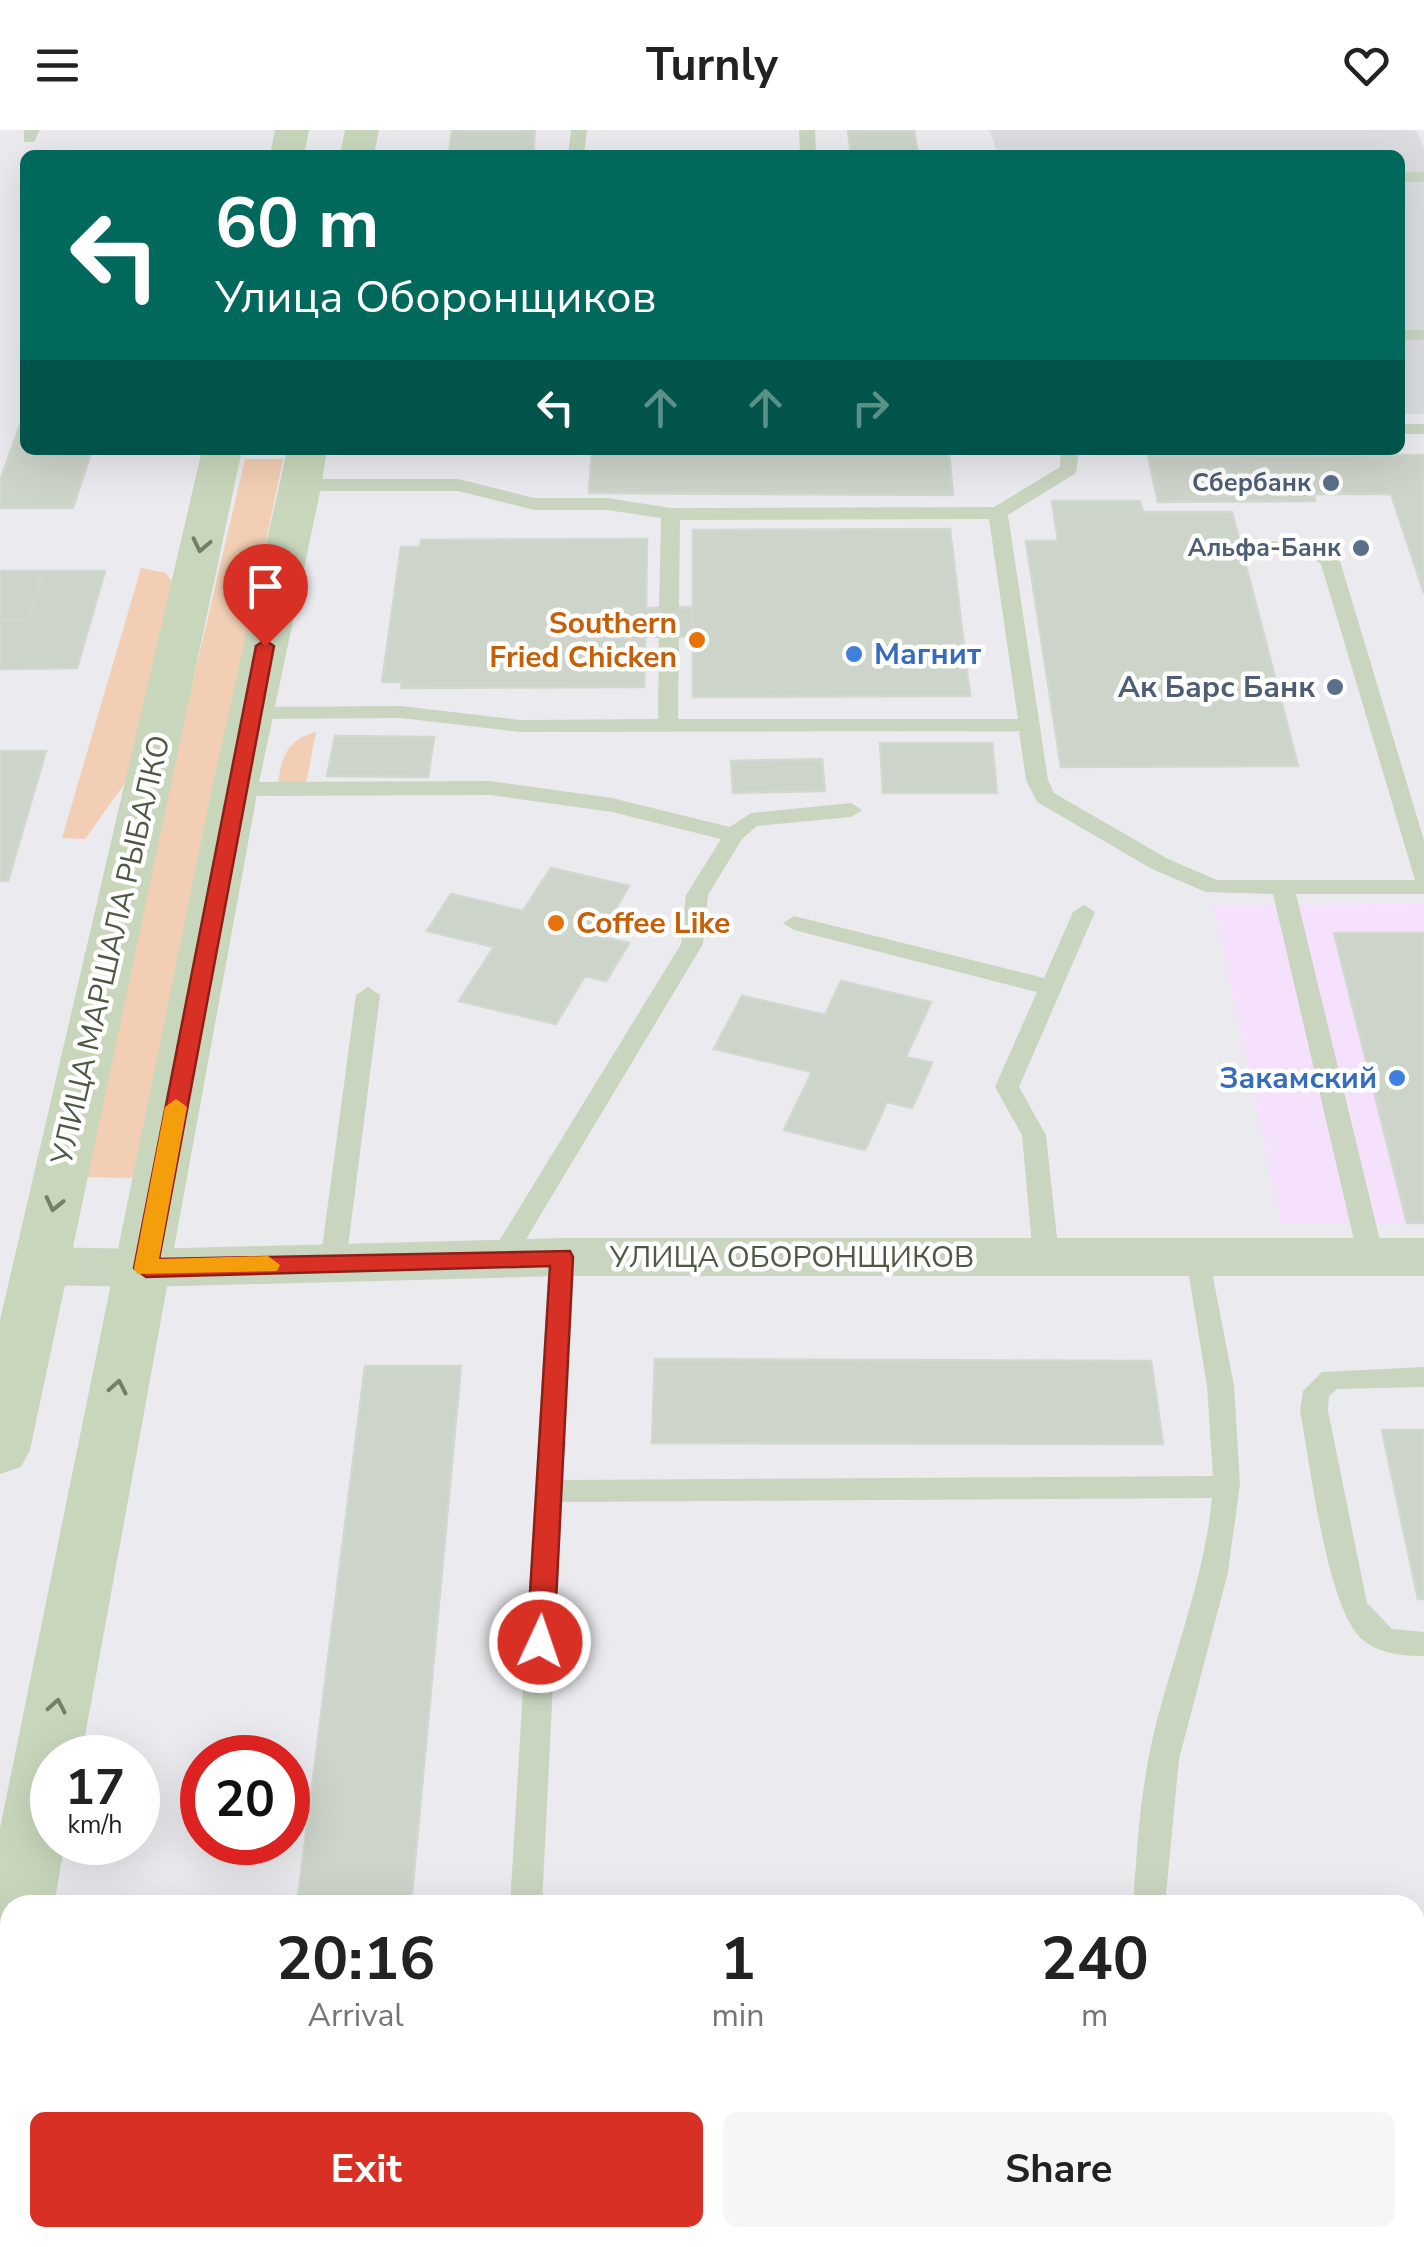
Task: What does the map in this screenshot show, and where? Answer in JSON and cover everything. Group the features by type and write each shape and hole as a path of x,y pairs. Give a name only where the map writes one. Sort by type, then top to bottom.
{"main road":[{"name":"УЛИЦА МАРШАЛА РЫБАЛКО","path":"0,1450 15,1318 40,1266 221,455"},
{"path":"21,1895 122,1366 146,1268 249,713 304,468"}],"street":[{"name":"УЛИЦА ОБОРОНЩИКОВ","path":"40,1266 146,1268 562,1257 1424,1258"}],"lane":[{"path":"304,468 458,485 534,504 607,504 671,514 998,513 1068,469 1069,455"},
{"path":"998,513 1038,780 1046,796 1063,810 1185,878 1214,887 1424,887"},
{"path":"670,608 671,514"},
{"path":"1261,547 1314,549 1330,562 1424,877"},
{"path":"668,726 669,636"},
{"path":"249,713 401,712 521,726 1029,725"},
{"path":"235,788 490,788 612,806 734,835"},
{"path":"501,1259 692,944 697,894 734,835 751,820 851,810"},
{"path":"1283,888 1372,1258"},
{"path":"1046,1258 1031,1120 1009,1096 1007,1087 1084,912"},
{"path":"794,923 1050,988"},
{"path":"333,1263 368,995"},
{"path":"527,1895 562,1257"},
{"path":"1150,1895 1155,1824 1168,1742 1210,1596 1226,1486 1222,1404 1199,1258"},
{"path":"1424,1377 1331,1379 1316,1391 1314,1411 1353,1605 1365,1627 1382,1639 1424,1644"},
{"path":"549,1492 1226,1486"}],"shaded area":[{"path":"989,130 1416,130 1424,148 1424,414 1405,414 1405,150 997,150"},
{"path":"245,459 283,459 135,1178 77,1177"},
{"path":"141,568 166,573 174,584 133,772 85,839 62,838"},
{"path":"316,732 306,784 278,785 287,751 298,739"},
{"path":"1424,904 1424,1224 1281,1224 1213,905"}],"building":[{"path":"452,130 535,130 533,150 450,150"},
{"path":"848,130 914,130 917,150 850,150"},
{"path":"20,425 20,455 90,455 73,508 0,508 0,481"},
{"path":"592,455 949,455 953,495 589,493"},
{"path":"1424,455 1424,593 1391,494 1314,494 1315,501 1158,502 1148,456"},
{"path":"1052,501 1140,501 1143,512 1232,512 1298,766 1061,767 1026,541 1058,541"},
{"path":"950,529 970,696 693,697 693,530"},
{"path":"647,539 646,608 693,607 693,636 645,637 644,687 401,688 402,682 382,682 401,547 420,547 421,540"},
{"path":"0,571 43,571 27,620 0,620"},
{"path":"43,571 105,571 77,668 0,669 0,620 27,620"},
{"path":"335,736 434,737 428,777 327,776"},
{"path":"880,743 992,743 997,793 883,793"},
{"path":"0,751 46,751 8,881 0,881"},
{"path":"822,759 825,791 733,793 731,761"},
{"path":"551,868 629,886 599,936 629,943 606,981 585,976 556,1024 459,1001 494,947 427,931 451,894 523,911"},
{"name":"Закамский","path":"1334,933 1424,933 1424,1223 1407,1223"},
{"path":"841,981 931,1002 906,1057 932,1063 912,1108 887,1102 865,1150 784,1130 812,1072 714,1049 742,996 825,1015"},
{"path":"655,1359 1151,1361 1163,1444 652,1443"},
{"path":"365,1366 461,1366 412,1895 298,1895 302,1865 310,1865 310,1802"},
{"path":"1382,1430 1424,1430 1424,1599 1418,1599"}],"slow traffic":[{"path":"176,1107 146,1268 268,1265"}],"place":[{"name":"Сбербанк","path":"1331,483"},
{"name":"Альфа-Банк","path":"1361,548"},
{"name":"Southern Fried Chicken","path":"697,640"},
{"name":"Магнит","path":"854,654"},
{"name":"Ак Барс Банк","path":"1335,687"},
{"name":"Coffee Like","path":"556,923"},
{"name":"Закамский","path":"1397,1078"}],"route":[{"path":"265,646 249,713 146,1268 562,1257 540,1642"}]}
